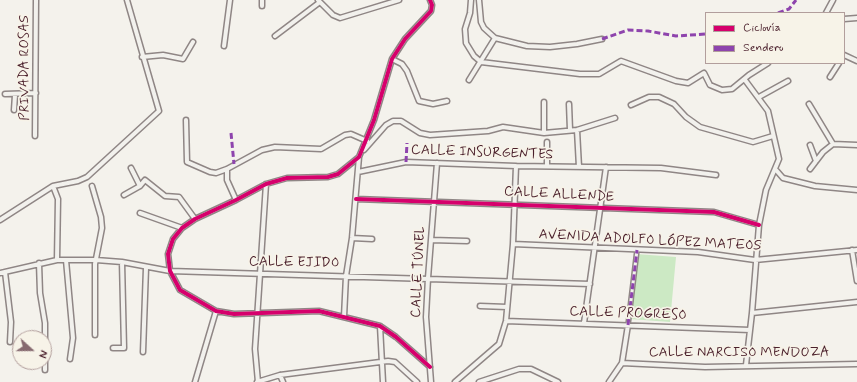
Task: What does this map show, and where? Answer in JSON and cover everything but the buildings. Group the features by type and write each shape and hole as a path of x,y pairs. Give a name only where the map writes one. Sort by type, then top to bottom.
{"street":[{"name":"PRIVADA ROSAS","path":"35,136 36,0"},
{"path":"0,220 52,186 78,181 87,177 159,111 127,0"},
{"path":"224,46 230,0"},
{"path":"262,0 262,6"},
{"path":"275,36 319,1 333,15 340,18 399,0"},
{"path":"430,0 432,5 431,11 405,39 392,59 367,141 359,157 338,174 328,177 287,178 266,184 236,200 194,219 182,228 170,246 168,254 170,271 180,290 216,311 234,314 319,311 380,326 396,337 430,367"},
{"path":"471,0 470,13 465,29 466,43 474,56 481,62 580,74 599,74 621,61 676,81 688,83 704,73 710,85 722,90 732,89 745,80 749,75 766,64"},
{"path":"479,0 481,22 484,28 495,38 527,46 550,47 602,39"},
{"path":"827,12 833,0"},
{"path":"845,19 857,18"},
{"path":"469,80 495,38"},
{"path":"142,56 163,55 183,59 193,42"},
{"path":"845,55 857,61"},
{"path":"392,59 402,64 408,71 419,101 433,104 447,101"},
{"path":"830,77 838,64"},
{"path":"745,80 746,84 759,97 768,111 779,159 776,170 766,190 759,225 746,365"},
{"path":"759,97 788,81"},
{"path":"6,94 15,95 36,93"},
{"path":"14,110 15,95"},
{"path":"631,105 649,97 659,97 674,104 686,118 700,127 753,142 773,136"},
{"path":"544,102 544,133"},
{"path":"569,104 570,130"},
{"path":"809,104 833,144"},
{"path":"362,152 386,125 393,121 401,121 420,133 430,134 488,131 503,127 544,133 577,130 615,118"},
{"path":"186,120 187,162 216,173 228,169 262,150 275,147 321,149 345,135 351,134 367,141"},
{"path":"577,130 579,167"},
{"path":"547,142 547,166"},
{"path":"810,169 823,152 833,144 857,145"},
{"path":"810,145 816,161"},
{"path":"344,317 346,276 352,238 359,157"},
{"name":"CALLE INSURGENTES","path":"358,172 406,162 516,166 661,168 716,175"},
{"name":"CALLE TÚNEL","path":"431,382 426,316 437,163"},
{"path":"455,382 499,344 506,321 513,244 516,166"},
{"path":"584,323 596,247 599,208 606,167"},
{"path":"131,168 140,186"},
{"path":"228,169 227,180 236,200"},
{"path":"776,170 784,178 815,186 857,190"},
{"path":"124,194 140,186 145,180 165,196 179,197 194,219"},
{"path":"266,184 255,349 258,382 280,375 382,362 395,362 417,382"},
{"path":"52,186 58,199 57,260"},
{"path":"92,186 102,222 102,235 96,260 95,335"},
{"name":"CALLE ALLENDE","path":"356,199 714,212 759,225"},
{"path":"140,213 182,228"},
{"path":"352,238 372,239"},
{"path":"431,240 467,241"},
{"name":"AVENIDA ADOLFO LÓPEZ MATEOS","path":"513,244 698,252 755,260 855,250"},
{"path":"609,382 622,363 637,250"},
{"path":"855,250 857,281"},
{"name":"CALLE EJIDO","path":"2,272 57,260 96,260 122,262 146,268 170,271 590,284"},
{"path":"66,260 73,338 70,359"},
{"path":"113,348 124,348 122,262"},
{"path":"39,263 40,293 45,330"},
{"path":"143,352 146,268"},
{"path":"2,272 12,322 10,342"},
{"path":"752,313 857,302"},
{"path":"480,306 507,307"},
{"path":"195,382 216,311"},
{"name":"CALLE PROGRESO","path":"506,321 750,330"},
{"path":"380,326 383,382"},
{"name":"CALLE NARCISO MENDOZA","path":"622,363 705,367 857,364"},
{"path":"479,382 519,369 531,369 558,382"},
{"path":"280,375 283,382"}],"green space":[{"path":"636,254 676,257 670,322 630,319"}],"marked path":[{"path":"781,12 789,9 796,0"},
{"path":"602,39 628,30 648,31 676,36 705,34"},
{"path":"231,133 234,164"},
{"path":"406,162 407,143"},
{"path":"628,325 637,250"}],"cycle path":[{"path":"430,0 432,5 431,11 405,39 392,59 374,120 359,157 338,174 328,177 287,178 266,184 195,219 182,228 173,239 168,254 170,271 180,290 216,311 234,314 319,311 380,326 396,337 430,367"},
{"path":"356,199 714,212 759,225"}]}
